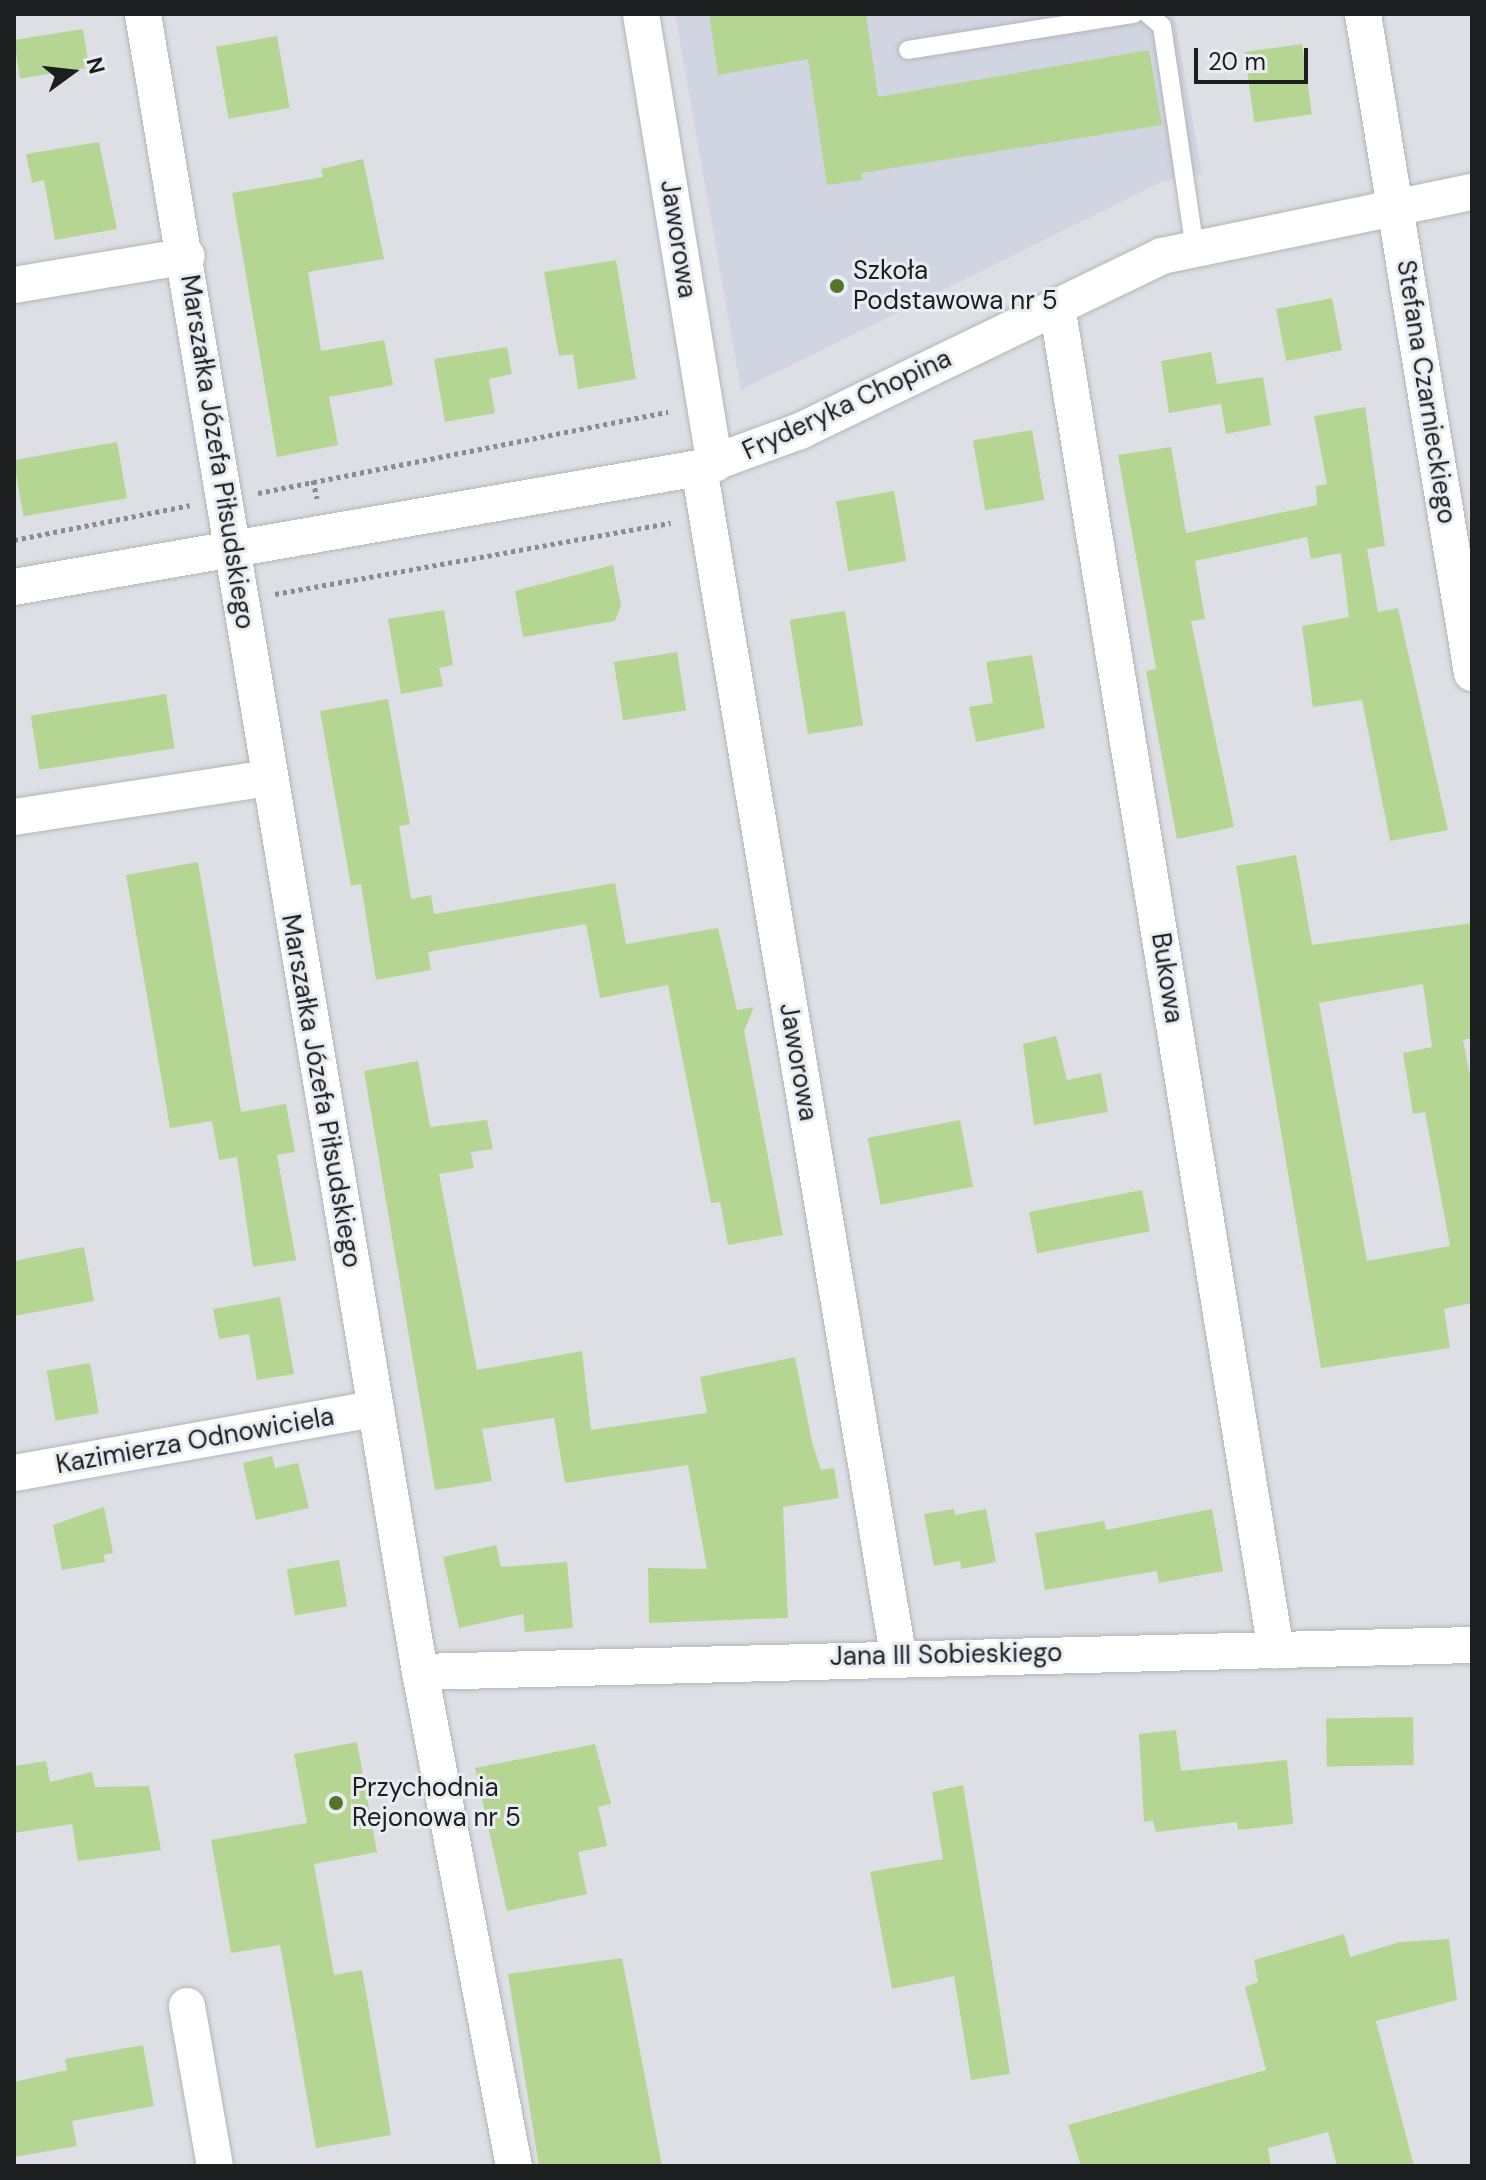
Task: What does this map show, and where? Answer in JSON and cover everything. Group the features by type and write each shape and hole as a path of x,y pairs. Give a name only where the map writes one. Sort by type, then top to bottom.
{"street":[{"name":"Marszałka Józefa Piłsudskiego","path":"143,14 187,256 222,501 420,1672 514,2166"},
{"name":"Jaworowa","path":"641,14 704,402 707,517 898,1655"},
{"name":"Stefana Czarnieckiego","path":"1363,14 1472,673"},
{"name":"Fryderyka Chopina","path":"14,587 231,552 707,466 800,431 1162,256 1396,205 1472,192"},
{"path":"14,285 187,256"},
{"name":"Bukowa","path":"1057,306 1276,1650"},
{"path":"14,817 269,778"},
{"name":"Kazimierza Odnowiciela","path":"14,1473 375,1409"},
{"name":"Jana III Sobieskiego","path":"420,1672 898,1655 1472,1645"},
{"path":"187,2006 215,2166"}],"lane":[{"path":"908,50 1134,14"},
{"path":"1148,14 1162,26 1195,249"}],"path":[{"path":"14,540 602,429 704,402"},
{"path":"239,601 707,517"}],"shaded area":[{"name":"Szkoła Podstawowa nr 5","path":"675,14 1174,14 1202,174 1161,182 741,390"}],"building":[{"name":"Szkoła Podstawowa nr 5","path":"709,14 866,14 878,97 1149,50 1162,125 861,173 863,180 827,185 808,59 718,75"},
{"path":"83,29 89,68 20,78 14,40"},
{"path":"277,36 290,108 229,119 216,47"},
{"path":"1302,44 1312,114 1254,122 1245,52"},
{"path":"99,142 117,229 55,240 44,180 32,183 26,154"},
{"path":"363,159 384,259 308,272 321,351 384,340 393,385 329,397 338,445 277,457 232,193 323,177 321,169"},
{"path":"616,260 636,379 578,389 573,354 559,356 544,272"},
{"path":"1332,298 1342,350 1286,361 1276,309"},
{"path":"507,347 512,374 489,379 495,413 445,422 434,359"},
{"path":"1211,352 1219,395 1217,384 1263,377 1271,425 1226,434 1221,404 1169,413 1161,361"},
{"path":"1365,407 1385,546 1367,549 1378,612 1398,608 1448,830 1390,841 1362,700 1313,707 1302,626 1349,617 1341,553 1311,559 1307,537 1195,561 1205,619 1191,621 1234,827 1177,839 1146,671 1156,669 1118,455 1171,447 1186,533 1317,505 1316,486 1327,484 1314,416"},
{"path":"1032,430 1044,500 985,510 973,440"},
{"path":"117,442 127,498 23,516 14,460"},
{"path":"894,491 906,561 848,571 836,501"},
{"path":"613,565 621,606 615,621 523,637 515,591"},
{"path":"444,610 453,665 439,668 443,686 401,694 388,619"},
{"path":"845,611 863,726 808,734 790,620"},
{"path":"677,652 686,710 623,720 614,662"},
{"path":"1032,655 1045,728 976,742 969,707 993,703 986,662"},
{"path":"166,694 175,748 39,770 31,715"},
{"path":"388,699 410,824 399,826 411,899 431,895 434,914 615,883 626,944 718,928 737,1010 754,1007 744,1031 783,1235 728,1245 720,1202 711,1203 668,985 600,998 586,924 428,952 431,970 376,980 361,884 351,886 320,711"},
{"path":"1296,855 1312,945 1472,923 1472,1038 1463,1040 1472,1086 1472,1303 1444,1309 1450,1348 1321,1368 1236,866","holes":["1423,984 1432,1047 1403,1053 1413,1114 1425,1112 1450,1246 1367,1261 1319,1003"]},
{"path":"198,862 241,1112 286,1104 295,1152 277,1155 296,1260 253,1267 237,1157 219,1160 212,1121 170,1128 126,875"},
{"path":"1056,1036 1067,1080 1101,1073 1108,1112 1034,1125 1023,1044"},
{"path":"418,1061 430,1127 487,1120 493,1149 471,1152 474,1168 439,1174 477,1370 582,1351 591,1430 707,1413 700,1377 795,1357 812,1442 821,1470 834,1468 839,1498 783,1507 788,1618 649,1623 648,1568 707,1569 688,1465 565,1483 554,1418 482,1429 492,1481 435,1490 364,1071"},
{"path":"960,1120 973,1187 881,1205 868,1138"},
{"path":"1142,1190 1150,1231 1037,1253 1029,1212"},
{"path":"84,1247 94,1301 14,1316 14,1261"},
{"path":"280,1297 294,1374 257,1380 249,1334 219,1339 213,1309"},
{"path":"90,1363 99,1413 56,1421 47,1371"},
{"path":"272,1456 275,1468 298,1463 309,1508 256,1520 243,1463"},
{"path":"104,1507 113,1553 104,1555 105,1562 62,1570 53,1525"},
{"path":"954,1509 955,1515 986,1509 996,1562 961,1569 960,1561 934,1566 924,1514"},
{"path":"1212,1509 1223,1571 1159,1583 1157,1571 1045,1590 1035,1533 1104,1521 1106,1530"},
{"path":"496,1545 501,1567 567,1562 573,1628 525,1632 523,1614 459,1628 443,1557"},
{"path":"339,1560 347,1606 295,1615 287,1569"},
{"path":"1413,1717 1414,1765 1327,1767 1326,1719"},
{"path":"1176,1730 1181,1771 1287,1760 1293,1824 1238,1830 1237,1822 1156,1832 1153,1821 1144,1822 1139,1734"},
{"path":"357,1742 377,1852 314,1864 334,1975 362,1970 391,2135 316,2148 280,1945 231,1953 211,1840 307,1823 294,1754"},
{"path":"595,1744 611,1804 598,1807 607,1846 578,1852 587,1894 507,1911 475,1768"},
{"path":"46,1761 50,1782 92,1772 95,1787 149,1786 161,1850 78,1861 72,1824 14,1833 14,1766"},
{"path":"963,1785 1010,2074 971,2080 954,1976 892,1989 870,1872 943,1859 932,1792"},
{"path":"1344,1934 1350,1957 1400,1942 1449,1939 1457,2000 1376,2021 1414,2166 1337,2166 1328,2132 1268,2148 1271,2166 1081,2166 1068,2125 1266,2070 1245,1987 1258,1982 1254,1960"},
{"path":"622,1958 662,2166 539,2166 508,1974"},
{"path":"143,2045 154,2106 72,2121 77,2146 14,2157 14,2082 67,2070 65,2059"}],"place":[{"name":"Szkoła Podstawowa nr 5","path":"837,286"},
{"name":"Przychodnia Rejonowa nr 5","path":"336,1803"}]}
